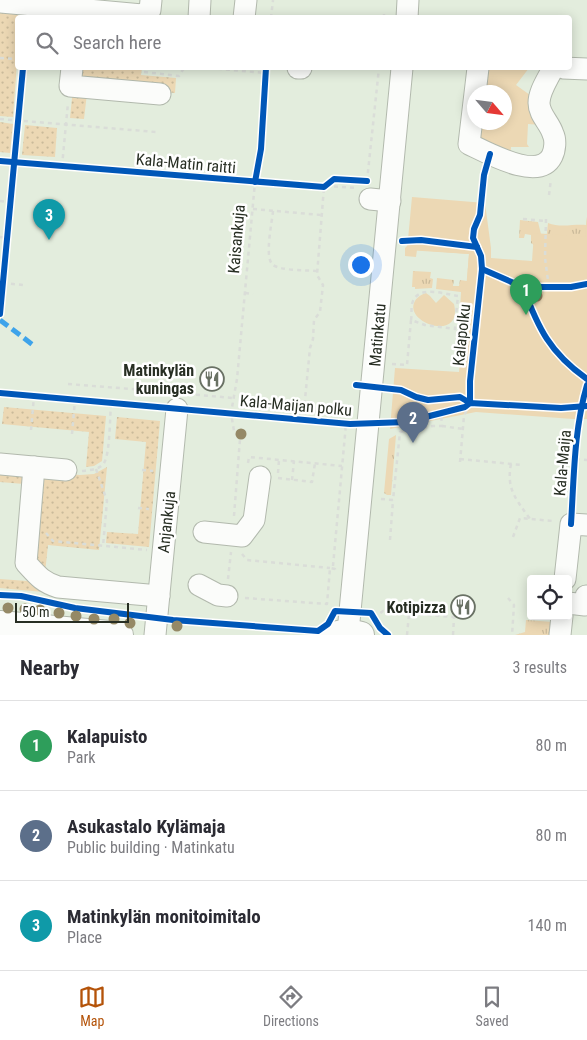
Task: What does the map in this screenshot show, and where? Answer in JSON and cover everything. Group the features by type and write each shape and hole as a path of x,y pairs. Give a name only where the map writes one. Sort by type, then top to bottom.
{"main road":[{"path":"0,624 68,633 120,635"}],"street":[{"path":"0,2 76,13 142,15 150,10 151,0"},
{"path":"199,15 200,0"},
{"path":"244,15 246,0"},
{"path":"407,15 408,0"},
{"path":"572,68 587,69"},
{"path":"72,70 70,86 160,94"},
{"name":"Matinkatu","path":"357,626 356,407 371,193 402,70"},
{"path":"478,70 470,144 500,159 533,168 542,167 550,161 554,152 554,134 540,111 539,102 541,92 552,70"},
{"name":"Anjankuja","path":"155,635 176,398"},
{"path":"0,464 66,470"},
{"path":"34,467 26,563 46,584 58,587 159,596"},
{"path":"204,532 242,548 254,520 260,476"},
{"path":"566,575 579,524"},
{"path":"199,585 218,595 227,596"},
{"path":"560,635 562,620"}],"path":[{"path":"271,15 273,0"},
{"path":"0,58 15,59"},
{"path":"144,72 179,76 183,70"},
{"path":"265,82 266,70"},
{"path":"371,193 379,70"},
{"path":"17,129 19,112"},
{"path":"0,119 156,132"},
{"path":"62,166 66,120"},
{"path":"54,165 72,167"},
{"path":"303,420 314,320 320,312 322,294 322,285 316,275 325,186 334,179"},
{"path":"342,180 371,193"},
{"path":"314,187 325,186 371,193"},
{"path":"10,211 11,192"},
{"path":"0,201 10,202"},
{"path":"252,209 322,215"},
{"path":"273,211 268,252 269,260 281,268 317,271"},
{"path":"523,219 546,220 545,258 549,287"},
{"path":"6,247 4,238 8,229"},
{"path":"2,291 4,274"},
{"path":"3,283 24,285"},
{"path":"392,364 407,365 412,303 417,294 423,291 458,296 454,329 424,325 411,320"},
{"path":"245,293 253,294"},
{"path":"0,314 1,300"},
{"path":"456,315 476,318"},
{"path":"68,384 176,398 234,398"},
{"path":"26,395 42,397"},
{"path":"31,430 34,396"},
{"path":"67,399 84,401"},
{"path":"468,399 479,403"},
{"path":"457,409 465,407 468,399"},
{"path":"468,399 464,416 460,460 522,465"},
{"path":"72,434 76,400"},
{"path":"102,402 121,404"},
{"path":"66,470 83,471 96,469 104,462 107,450 111,403"},
{"path":"304,410 356,407"},
{"path":"432,415 449,411"},
{"path":"441,413 442,426"},
{"path":"333,566 342,466 348,424"},
{"path":"390,540 400,432 433,426 463,429"},
{"path":"260,476 247,475 249,457 342,466"},
{"path":"576,459 587,460"},
{"path":"279,460 277,478 312,482 314,463"},
{"path":"292,480 294,461"},
{"path":"511,464 510,486 515,498 530,518"},
{"path":"96,469 107,501 103,546"},
{"path":"381,499 393,500"},
{"path":"30,518 53,541 163,552"},
{"path":"513,537 520,518 579,524"},
{"path":"242,548 247,560 330,568"},
{"path":"508,598 514,605 512,635"},
{"path":"357,626 383,612 465,618"},
{"path":"407,635 409,614"},
{"path":"453,635 454,618"},
{"path":"199,622 207,624 216,623"}],"green space":[{"path":"0,0 23,0 21,15 15,15 16,70 13,117 0,116"},
{"path":"75,70 142,70 141,75 176,78 175,93 88,85 84,119 70,118"},
{"path":"484,70 527,70 516,85 530,95 542,125 528,124 527,144 529,147 511,147 510,160 475,141 476,130 512,130 512,85 481,85"},
{"path":"0,122 13,124 10,153 0,152"},
{"path":"25,125 57,128 55,157 22,155"},
{"path":"412,197 485,203 491,258 532,261 534,233 585,237 587,217 587,419 476,412 390,429 395,368 459,372 469,254 407,250"},
{"path":"587,217 587,280 546,242 548,223 562,226 586,225"},
{"path":"520,220 538,222 542,238 534,245 531,243 531,235 525,234 524,238 519,238"},
{"path":"408,245 475,252 465,309 460,309 461,292 436,289 437,278 454,280 453,286 459,286 460,280 467,281 469,254 417,250 416,257 405,256 405,248"},
{"path":"413,271 431,272 430,278 433,279 432,288 415,289 415,287 412,287"},
{"path":"426,293 436,303 444,295 454,304 455,316 450,323 443,326 434,326 418,317 414,311 414,303"},
{"path":"4,407 106,416 102,461 94,466 86,467 89,432 2,424"},
{"path":"117,417 160,421 149,547 106,543 107,532 138,534 146,442 115,439"},
{"path":"396,435 391,495 387,495 384,493 389,439"},
{"path":"107,467 99,550 48,545 43,592 0,588 0,579 27,581 36,485 0,482 0,468 80,475 94,474"},
{"path":"526,620 553,622 555,635 515,635 525,632"}],"marked path":[{"path":"0,320 33,345"}],"cycle path":[{"path":"0,314 23,70"},
{"path":"255,182 261,149 266,70"},
{"name":"Kalapolku","path":"470,403 470,381 482,269 481,256 473,238 474,229 480,215 484,175 490,154"},
{"name":"Kala-Matin raitti","path":"0,161 324,187 334,179 367,181"},
{"path":"402,241 421,240 477,247"},
{"path":"482,269 523,287 571,287 587,284"},
{"path":"523,287 534,315 547,339 554,349 587,379"},
{"path":"356,385 401,390 428,400 460,397 470,403"},
{"name":"Kala-Maija","path":"571,524 577,436 587,385"},
{"name":"Kala-Maijan polku","path":"0,393 350,424 406,422 465,407 470,403 561,408 587,406"},
{"path":"0,595 21,596 75,608 173,620 318,631 328,624 335,611 371,613 380,628 388,635"}],"place":[{"name":"Matinkylän monitoimitalo","path":"49,240"},
{"name":"Kalapuisto","path":"526,315"},
{"name":"Matinkylän kuningas","path":"212,379"},
{"name":"Asukastalo Kylämaja","path":"413,443"},
{"name":"Kotipizza","path":"463,607"}]}
